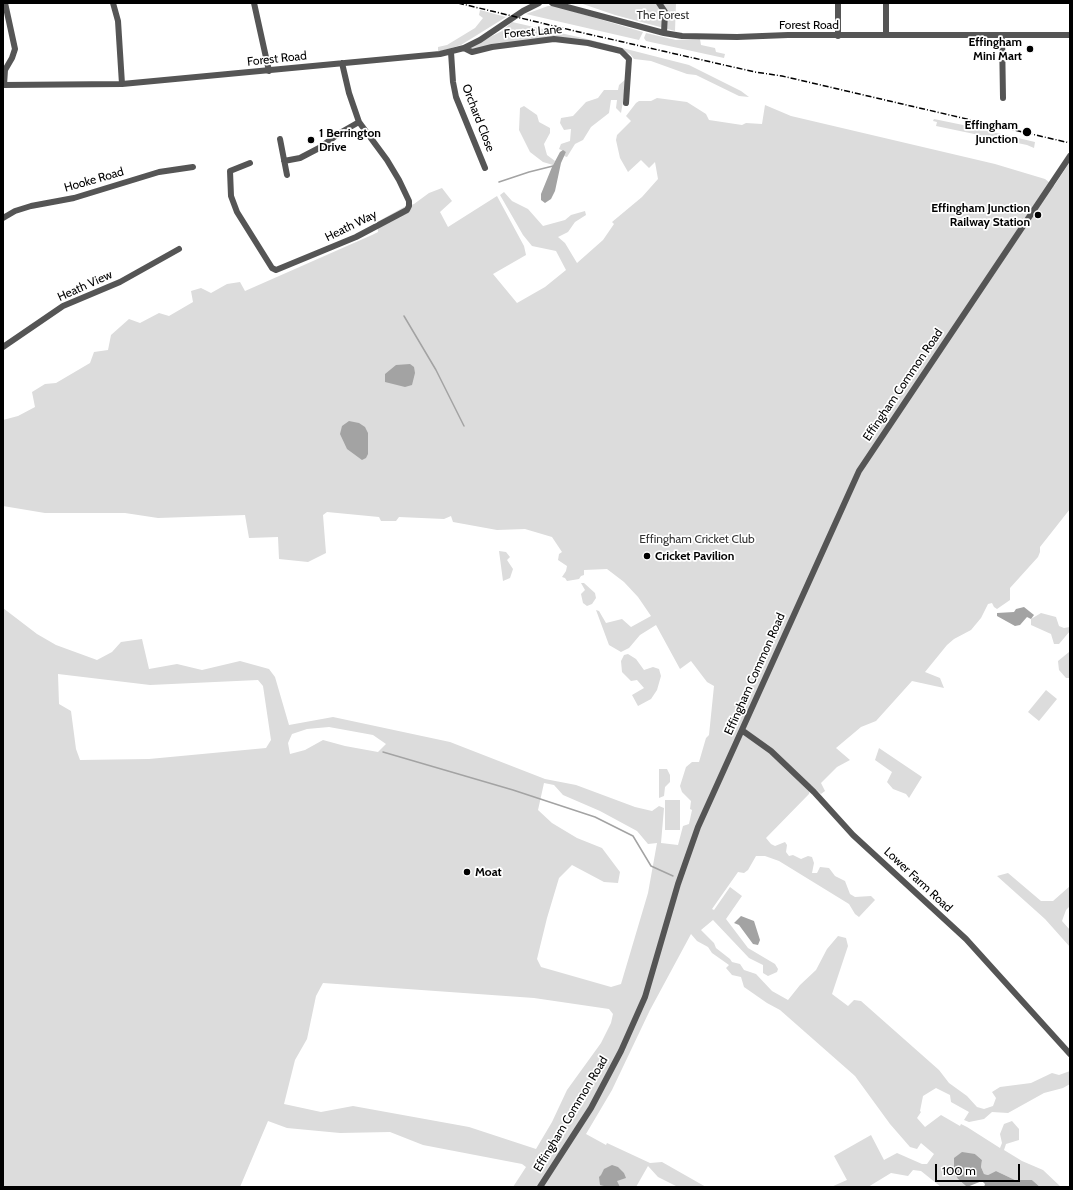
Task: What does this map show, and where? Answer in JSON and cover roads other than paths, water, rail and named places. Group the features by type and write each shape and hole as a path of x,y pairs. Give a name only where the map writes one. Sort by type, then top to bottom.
{"street":[{"path":"4,85 5,70 14,52 6,21 5,3"},
{"path":"113,3 118,21 122,84"},
{"path":"254,3 269,71"},
{"name":"Forest Road","path":"4,85 122,84 394,60 451,52 464,48 523,11 539,3"},
{"name":"Forest Road","path":"552,3 568,6 664,33 682,36 737,37 788,35 1070,34"},
{"path":"659,3 665,12 664,33"},
{"path":"838,3 838,36"},
{"path":"886,3 886,35"},
{"path":"1002,35 1003,98"},
{"name":"Forest Lane","path":"464,48 472,52 492,47 554,39 588,43 621,51 629,59 626,103"},
{"name":"Orchard Close","path":"451,52 453,82 456,97 485,168"},
{"name":"Heath Way","path":"250,163 230,171 231,196 237,212 272,268 278,270 356,237 408,208 409,201 399,180 387,160 360,122 349,93 342,64"},
{"path":"284,161 300,158 321,147 338,134 360,122"},
{"path":"280,139 287,175"},
{"name":"Effingham Common Road","path":"540,1187 590,1108 626,1040 649,984 688,853 723,770 743,731 859,471 1070,156"},
{"name":"Hooke Road","path":"3,218 15,211 31,206 74,198 159,172 193,166"},
{"name":"Heath View","path":"3,347 63,306 120,282 179,249"},
{"name":"Lower Farm Road","path":"743,731 771,751 814,792 853,835 966,939 1070,1054"}],"waterway":[{"path":"499,182 553,166"},
{"path":"404,316 436,370 464,426"},
{"path":"383,752 513,790 595,817 633,836 651,866 673,876"}],"railway":[{"path":"458,3 579,32 755,72 782,76 1070,143"}],"place":[{"name":"Effingham Mini Mart","path":"1030,49"},
{"name":"Effingham Junction","path":"1027,132"},
{"name":"1 Berrington Drive","path":"311,140"},
{"name":"Effingham Junction Railway Station","path":"1038,215"},
{"name":"Cricket Pavilion","path":"647,556"},
{"name":"Moat","path":"467,872"}],"park label":[{"name":"The Forest","path":"663,15"},
{"name":"Effingham Cricket Club","path":"697,539"}]}
